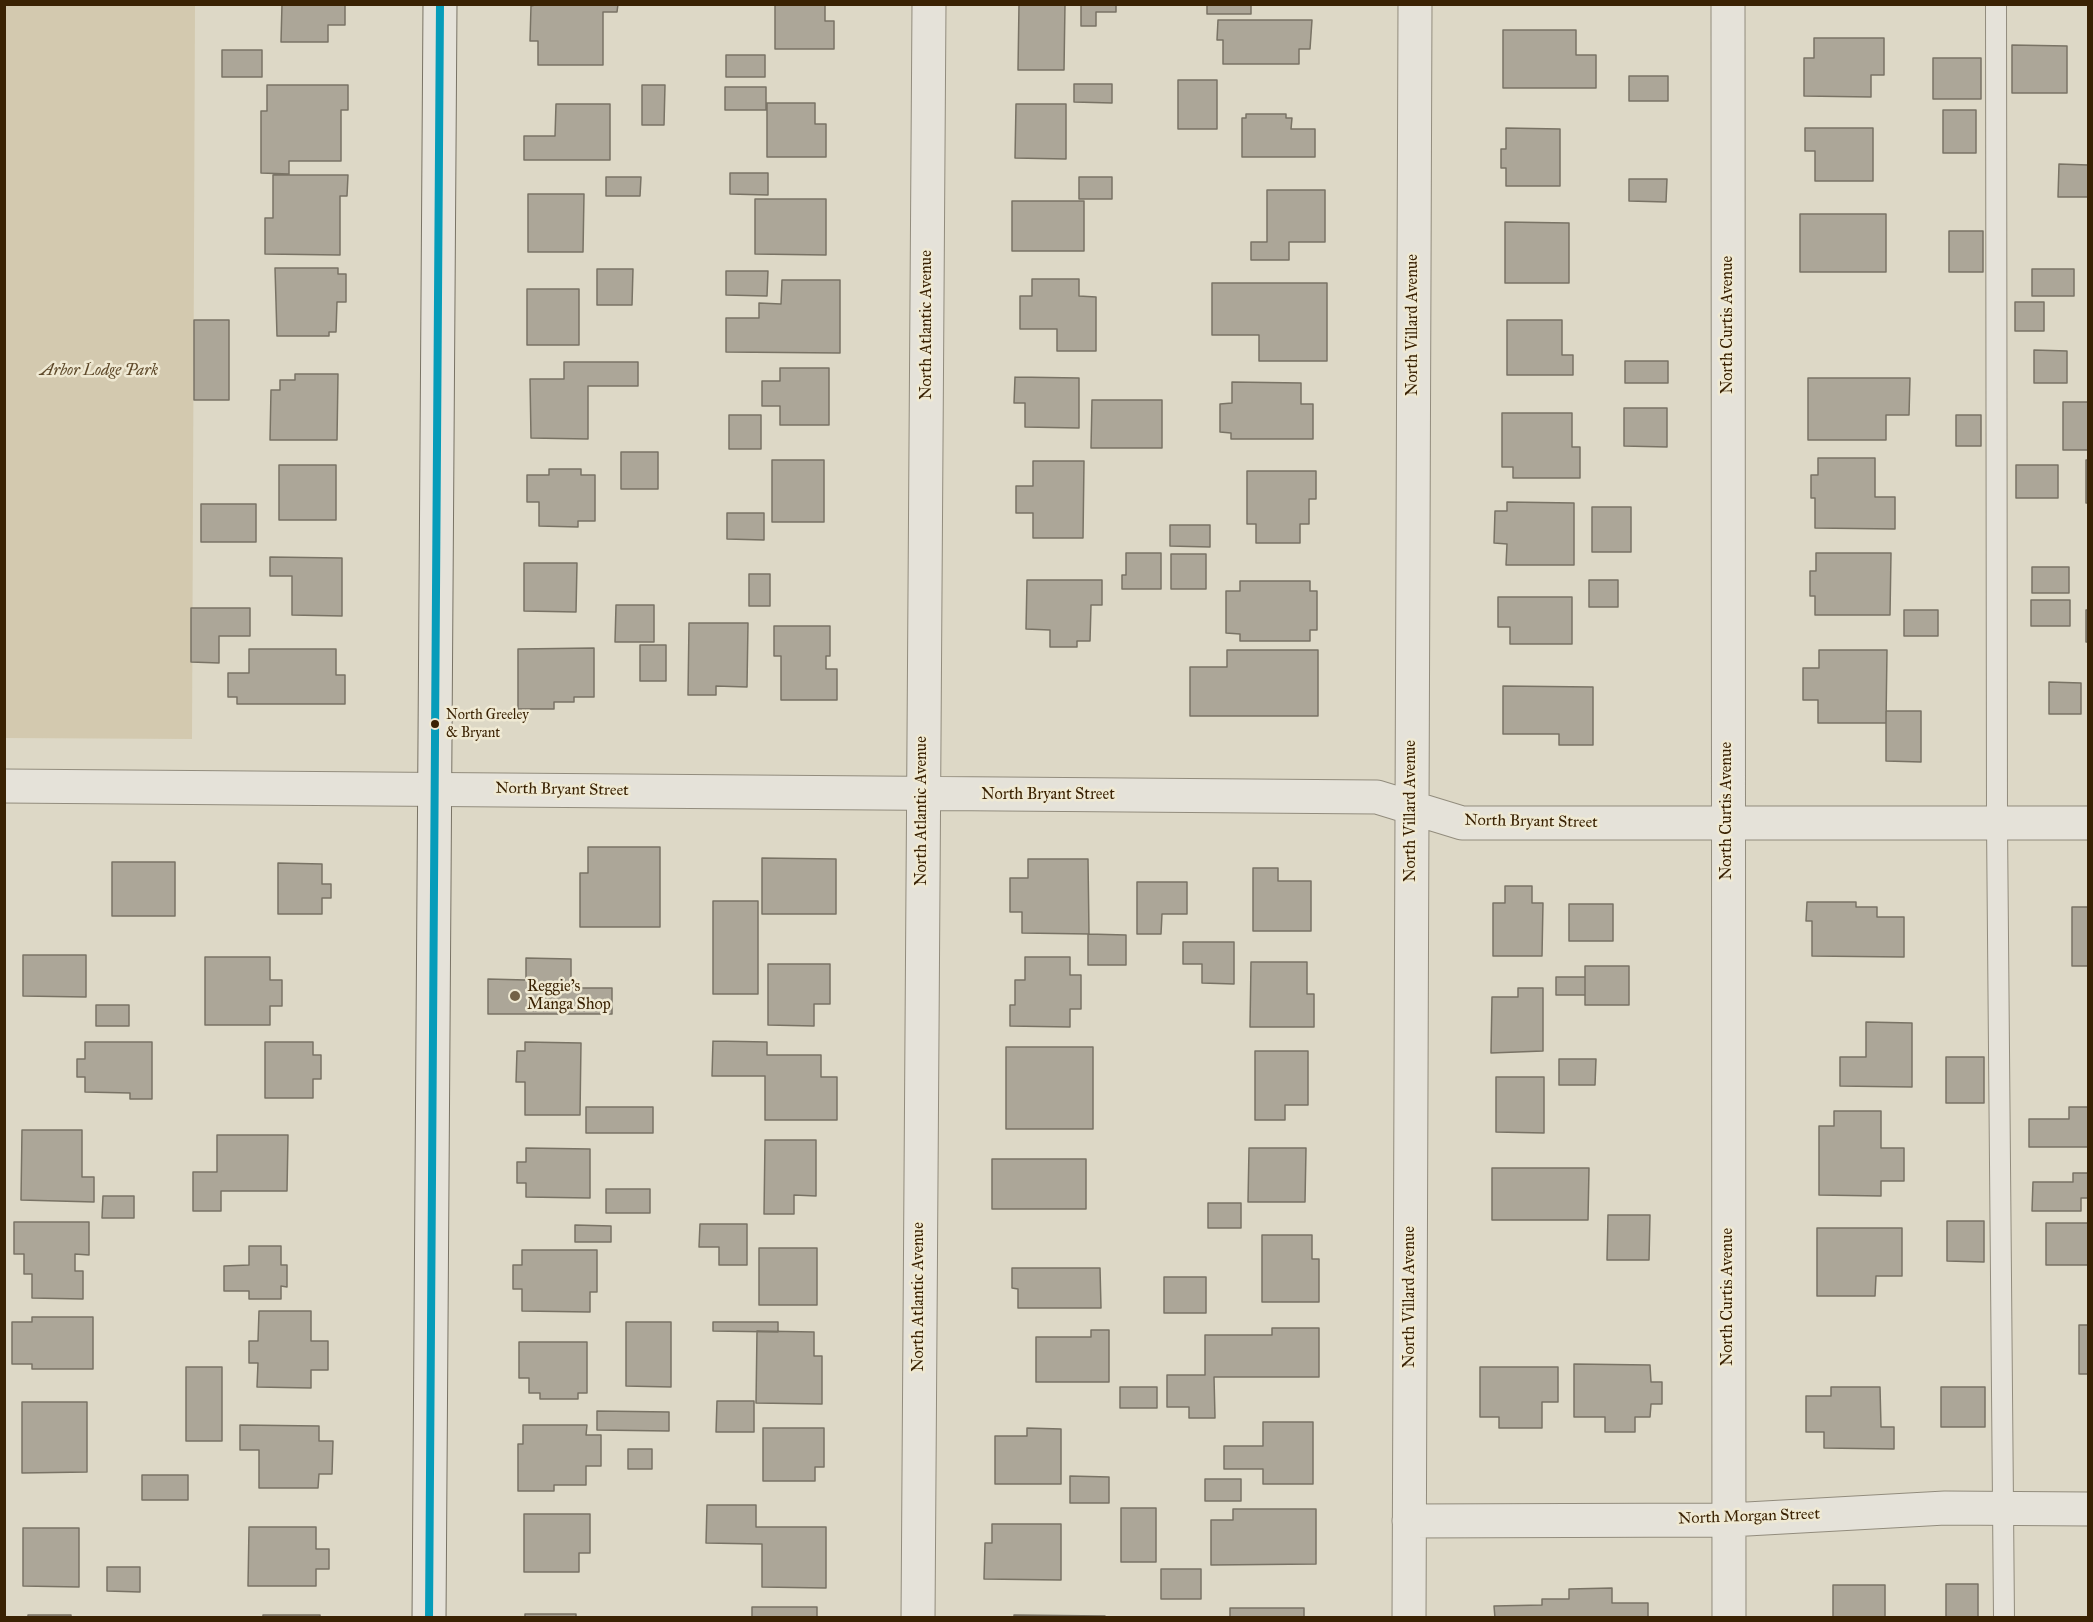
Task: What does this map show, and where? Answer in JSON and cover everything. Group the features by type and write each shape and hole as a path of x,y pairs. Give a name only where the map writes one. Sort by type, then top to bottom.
{"street":[{"path":"429,1617 440,4"},
{"name":"North Atlantic Avenue","path":"918,1617 929,4"},
{"name":"North Villard Avenue","path":"1409,1617 1414,4"},
{"name":"North Curtis Avenue","path":"1728,4 1729,1617"},
{"name":"North Bryant Street","path":"4,786 1377,797 1462,823 2088,823"},
{"name":"North Morgan Street","path":"1409,1521 1729,1520 2004,1507 2088,1509"}],"lane":[{"path":"1996,4 1997,823 2004,1617"}],"green space":[{"name":"Arbor Lodge Park","path":"5,5 195,5 192,739 5,738"}],"building":[{"path":"282,4 345,4 345,25 328,25 328,42 281,42"},
{"path":"539,4 618,4 617,12 603,12 603,65 538,65 538,41 530,41 531,6"},
{"path":"775,4 825,4 825,21 834,21 834,49 775,49"},
{"path":"1019,4 1065,4 1064,70 1018,70"},
{"path":"1081,4 1116,4 1116,12 1096,12 1096,26 1081,26"},
{"path":"1207,4 1251,4 1251,14 1207,14"},
{"path":"1218,20 1312,20 1310,49 1299,49 1299,64 1223,64 1223,40 1217,40"},
{"path":"1503,30 1576,30 1576,55 1596,55 1596,88 1503,88"},
{"path":"1814,38 1884,38 1884,75 1871,75 1871,97 1804,96 1804,58 1814,58"},
{"path":"2012,45 2067,46 2067,93 2012,93"},
{"path":"222,50 262,50 262,77 222,77"},
{"path":"726,55 765,55 765,77 726,77"},
{"path":"1933,58 1981,58 1981,99 1933,99"},
{"path":"1629,76 1668,76 1668,101 1629,101"},
{"path":"1178,80 1217,80 1217,129 1178,129"},
{"path":"1074,84 1112,84 1112,103 1074,102"},
{"path":"267,85 348,85 348,110 341,110 341,161 289,161 289,174 261,173 261,111 267,111"},
{"path":"642,85 665,85 664,125 642,125"},
{"path":"725,87 766,87 766,110 725,110"},
{"path":"767,103 815,103 815,124 826,124 826,157 767,157"},
{"path":"556,104 610,104 610,160 524,160 524,136 555,136"},
{"path":"1016,104 1066,104 1066,159 1015,158"},
{"path":"1943,110 1976,110 1976,153 1943,153"},
{"path":"1246,114 1286,114 1286,118 1292,118 1291,129 1315,129 1315,157 1242,157 1242,118 1246,118"},
{"path":"1506,128 1560,129 1560,186 1506,186 1506,168 1501,168 1501,149 1506,149"},
{"path":"1805,128 1873,128 1873,181 1815,181 1815,151 1805,151"},
{"path":"2059,164 2088,165 2088,197 2058,197"},
{"path":"730,173 768,173 768,195 730,194"},
{"path":"273,175 348,175 347,196 340,196 340,255 265,254 265,218 273,218"},
{"path":"606,177 641,177 640,196 606,196"},
{"path":"1079,177 1112,177 1112,199 1079,199"},
{"path":"1629,179 1667,179 1666,202 1629,201"},
{"path":"1267,190 1325,190 1325,242 1289,242 1289,260 1251,260 1251,242 1267,242"},
{"path":"528,194 584,194 583,252 528,252"},
{"path":"755,199 826,199 826,255 755,254"},
{"path":"1012,201 1084,201 1084,251 1012,251"},
{"path":"1800,214 1886,214 1886,272 1800,272"},
{"path":"1505,222 1569,223 1569,283 1505,283"},
{"path":"1949,231 1983,231 1983,272 1949,272"},
{"path":"275,268 338,268 338,274 346,274 346,302 337,302 336,332 329,332 329,336 277,336"},
{"path":"597,269 633,269 632,305 597,305"},
{"path":"2032,269 2074,269 2074,296 2032,296"},
{"path":"726,271 768,271 767,296 726,295"},
{"path":"1032,279 1079,279 1079,296 1096,297 1096,351 1057,351 1057,329 1020,329 1020,296 1032,296"},
{"path":"782,280 840,280 840,353 726,352 726,318 759,318 759,303 781,304"},
{"path":"1212,283 1327,283 1327,361 1259,361 1259,335 1212,335"},
{"path":"527,289 579,289 579,345 527,345"},
{"path":"2015,302 2044,302 2044,331 2015,331"},
{"path":"194,320 229,320 229,400 194,400"},
{"path":"1507,320 1562,320 1562,355 1573,355 1573,375 1507,375"},
{"path":"2034,350 2067,351 2067,383 2034,383"},
{"path":"1625,361 1668,361 1668,383 1625,383"},
{"path":"564,362 638,362 638,386 588,386 588,439 531,438 530,379 564,379"},
{"path":"780,368 829,368 829,425 780,425 780,406 762,406 762,381 780,381"},
{"path":"295,374 338,374 337,440 270,440 271,390 280,390 280,380 295,380"},
{"path":"1015,377 1079,378 1079,428 1025,427 1025,403 1014,403"},
{"path":"1808,378 1910,378 1909,415 1886,415 1886,440 1808,440"},
{"path":"1232,382 1301,383 1301,404 1313,404 1313,439 1231,439 1231,433 1220,432 1220,404 1232,403"},
{"path":"1092,400 1162,400 1162,448 1091,448"},
{"path":"2063,402 2088,402 2088,450 2063,450"},
{"path":"1624,408 1667,408 1667,447 1624,446"},
{"path":"1502,413 1572,413 1572,447 1580,447 1580,478 1513,478 1513,467 1502,467"},
{"path":"729,415 761,415 761,449 729,449"},
{"path":"1956,415 1981,415 1981,446 1956,446"},
{"path":"621,452 658,452 658,489 621,489"},
{"path":"1818,458 1875,458 1875,497 1895,497 1895,529 1815,528 1815,498 1811,498 1811,475 1818,475"},
{"path":"772,460 824,460 824,522 772,522"},
{"path":"2086,460 2088,460 2088,503 2086,503"},
{"path":"1033,461 1084,461 1083,538 1033,538 1033,513 1016,513 1016,486 1033,486"},
{"path":"279,465 336,465 336,520 279,520"},
{"path":"2016,465 2058,465 2058,498 2016,498"},
{"path":"549,469 581,469 581,475 595,475 595,521 578,521 578,527 539,526 539,502 527,502 527,475 549,475"},
{"path":"1247,471 1316,471 1316,499 1309,499 1309,524 1300,524 1300,543 1256,543 1256,524 1247,524"},
{"path":"1507,502 1574,503 1574,565 1506,565 1507,544 1494,543 1495,511 1507,511"},
{"path":"201,504 256,504 256,542 201,542"},
{"path":"1592,507 1631,507 1631,552 1592,552"},
{"path":"727,513 764,513 764,540 727,539"},
{"path":"1170,525 1210,525 1210,547 1170,546"},
{"path":"1126,553 1161,553 1161,589 1122,589 1122,575 1126,575"},
{"path":"1816,553 1891,553 1890,615 1815,615 1815,596 1810,596 1810,571 1816,571"},
{"path":"1171,554 1206,554 1206,589 1171,589"},
{"path":"270,557 342,558 342,616 292,615 292,576 270,576"},
{"path":"524,563 577,563 576,612 524,611"},
{"path":"2032,567 2069,567 2069,593 2032,593"},
{"path":"749,574 770,574 770,606 749,606"},
{"path":"1027,580 1102,580 1102,605 1091,605 1090,641 1077,641 1077,647 1050,647 1050,630 1026,629"},
{"path":"1589,580 1618,580 1618,607 1589,607"},
{"path":"1240,581 1310,581 1310,591 1317,591 1317,630 1310,630 1310,641 1240,641 1240,634 1226,633 1226,591 1240,591"},
{"path":"1498,597 1572,597 1572,644 1510,644 1510,627 1498,627"},
{"path":"2031,600 2070,600 2070,626 2031,626"},
{"path":"616,605 654,605 654,642 615,642"},
{"path":"191,608 250,608 250,636 219,636 219,663 191,662"},
{"path":"1904,610 1938,610 1938,636 1904,636"},
{"path":"2086,610 2088,610 2088,642 2086,642"},
{"path":"689,623 748,623 747,687 716,686 716,695 688,695"},
{"path":"774,626 830,626 830,656 826,656 826,669 837,669 837,700 781,700 781,656 774,656"},
{"path":"640,645 666,645 666,681 640,681"},
{"path":"594,648 594,697 574,697 574,702 554,702 554,709 518,709 518,649"},
{"path":"249,649 336,649 336,675 345,675 345,704 237,704 237,697 228,697 228,673 249,673"},
{"path":"1227,650 1318,650 1318,716 1190,716 1190,667 1227,667"},
{"path":"1819,650 1887,650 1886,723 1818,723 1818,700 1803,700 1803,668 1819,668"},
{"path":"2049,682 2081,683 2081,714 2049,714"},
{"path":"1503,686 1593,687 1593,745 1559,745 1559,734 1503,734"},
{"path":"1886,711 1921,711 1921,762 1886,761"},
{"path":"588,847 660,847 660,927 580,927 580,873 588,873"},
{"path":"762,858 836,859 836,914 762,914"},
{"path":"1028,859 1088,859 1089,934 1022,933 1022,912 1010,912 1010,878 1028,878"},
{"path":"112,862 175,862 175,916 112,916"},
{"path":"278,863 322,864 322,884 331,884 331,898 322,898 322,914 278,914"},
{"path":"1253,868 1278,868 1278,881 1311,881 1311,931 1253,931"},
{"path":"1137,882 1187,882 1187,914 1162,914 1161,934 1137,934"},
{"path":"1505,886 1532,886 1532,903 1543,903 1542,956 1493,956 1493,903 1505,903"},
{"path":"713,901 758,901 758,994 713,994"},
{"path":"1807,902 1856,902 1856,907 1877,907 1877,917 1904,917 1904,957 1812,956 1812,921 1806,921"},
{"path":"1569,904 1613,904 1613,941 1569,941"},
{"path":"2072,907 2088,907 2088,966 2072,966"},
{"path":"1088,934 1126,935 1126,965 1088,965"},
{"path":"1183,942 1234,942 1234,984 1202,983 1202,964 1183,964"},
{"path":"23,955 86,955 86,997 23,996"},
{"path":"205,957 270,957 270,980 282,980 282,1006 270,1006 270,1025 205,1025"},
{"path":"1025,957 1070,957 1070,975 1081,975 1081,1009 1070,1009 1070,1027 1010,1026 1010,1005 1015,1005 1015,980 1025,980"},
{"path":"526,958 571,959 571,988 612,988 612,1014 488,1014 488,979 526,980"},
{"path":"1251,962 1307,962 1307,994 1314,994 1314,1027 1250,1027"},
{"path":"768,964 830,964 830,1004 814,1004 814,1026 768,1025"},
{"path":"1585,966 1629,966 1629,1005 1585,1005"},
{"path":"1556,977 1585,977 1585,995 1556,995"},
{"path":"1518,988 1543,988 1543,1051 1491,1053 1492,997 1518,997"},
{"path":"96,1005 129,1005 129,1026 96,1026"},
{"path":"1866,1022 1912,1023 1912,1087 1840,1086 1840,1057 1866,1057"},
{"path":"713,1041 767,1042 767,1055 821,1055 821,1077 837,1077 837,1120 765,1120 765,1076 712,1076"},
{"path":"85,1042 152,1042 152,1099 130,1099 130,1093 85,1092 85,1077 77,1077 77,1059 85,1059"},
{"path":"265,1042 313,1042 313,1055 321,1055 321,1079 313,1079 313,1098 265,1098"},
{"path":"525,1042 581,1043 580,1115 525,1115 525,1082 516,1082 517,1051 525,1051"},
{"path":"1006,1047 1093,1047 1093,1129 1006,1129"},
{"path":"1255,1051 1308,1051 1308,1105 1285,1105 1285,1120 1255,1120"},
{"path":"1946,1057 1984,1057 1984,1103 1946,1103"},
{"path":"1559,1059 1596,1059 1595,1085 1559,1085"},
{"path":"1496,1077 1544,1077 1544,1133 1496,1132"},
{"path":"586,1107 653,1107 653,1133 586,1133"},
{"path":"2069,1107 2088,1107 2088,1147 2029,1147 2029,1119 2069,1119"},
{"path":"1834,1111 1881,1111 1881,1148 1904,1148 1904,1181 1881,1181 1881,1196 1819,1195 1819,1126 1834,1126"},
{"path":"22,1130 82,1130 82,1177 94,1177 94,1202 21,1200"},
{"path":"217,1135 288,1135 287,1191 221,1191 221,1211 193,1211 193,1172 217,1172"},
{"path":"765,1140 816,1140 816,1196 794,1195 794,1214 764,1214"},
{"path":"526,1148 590,1149 590,1198 526,1197 526,1183 517,1183 517,1162 526,1162"},
{"path":"1249,1148 1306,1148 1305,1202 1248,1202"},
{"path":"992,1159 1086,1159 1086,1209 992,1209"},
{"path":"1492,1168 1589,1168 1588,1220 1492,1220"},
{"path":"2073,1173 2088,1173 2088,1198 2081,1198 2081,1211 2032,1211 2033,1182 2073,1182"},
{"path":"606,1189 650,1189 650,1213 606,1213"},
{"path":"103,1196 134,1196 134,1218 102,1218"},
{"path":"1208,1203 1241,1203 1241,1228 1208,1228"},
{"path":"1608,1215 1650,1215 1649,1260 1607,1260"},
{"path":"1947,1221 1984,1221 1984,1262 1947,1261"},
{"path":"14,1222 89,1222 89,1255 75,1254 75,1271 83,1271 83,1299 32,1298 32,1274 24,1274 24,1254 14,1254"},
{"path":"2046,1223 2088,1223 2088,1265 2046,1265"},
{"path":"700,1224 747,1224 747,1265 719,1265 719,1247 699,1247"},
{"path":"575,1225 611,1226 611,1242 575,1242"},
{"path":"1817,1228 1902,1228 1902,1276 1876,1276 1875,1296 1817,1296"},
{"path":"1262,1235 1312,1235 1312,1259 1319,1259 1319,1302 1262,1302"},
{"path":"249,1246 281,1246 281,1265 287,1265 287,1287 281,1286 281,1299 249,1299 249,1291 224,1291 224,1266 249,1265"},
{"path":"759,1248 817,1248 817,1305 759,1305"},
{"path":"522,1250 597,1250 597,1292 590,1292 590,1312 522,1311 522,1289 513,1289 513,1265 522,1265"},
{"path":"1012,1268 1100,1268 1101,1308 1018,1308 1018,1289 1012,1288"},
{"path":"1164,1277 1206,1277 1206,1313 1164,1313"},
{"path":"259,1311 311,1311 311,1341 328,1341 328,1370 311,1370 311,1388 257,1387 258,1363 249,1363 249,1341 258,1341"},
{"path":"32,1317 93,1317 93,1369 32,1369 32,1364 12,1364 12,1322 32,1322"},
{"path":"626,1322 671,1322 671,1387 626,1386"},
{"path":"713,1322 778,1322 778,1332 713,1331"},
{"path":"2079,1325 2088,1325 2088,1374 2079,1374"},
{"path":"1272,1328 1319,1328 1319,1377 1214,1377 1215,1418 1189,1418 1189,1407 1167,1407 1167,1375 1205,1375 1205,1335 1272,1335"},
{"path":"1091,1330 1109,1330 1109,1382 1036,1382 1036,1337 1091,1337"},
{"path":"757,1331 814,1332 814,1356 822,1356 822,1404 756,1403"},
{"path":"519,1342 587,1342 587,1393 578,1393 578,1399 540,1399 540,1393 529,1393 529,1378 519,1378"},
{"path":"1574,1364 1650,1365 1651,1382 1662,1382 1662,1404 1651,1404 1650,1417 1635,1417 1635,1432 1605,1432 1605,1417 1574,1417"},
{"path":"186,1367 222,1367 222,1441 186,1441"},
{"path":"1480,1367 1558,1367 1558,1402 1542,1402 1542,1428 1499,1428 1499,1417 1480,1417"},
{"path":"1120,1387 1157,1387 1157,1408 1120,1408"},
{"path":"1831,1387 1880,1387 1881,1427 1894,1427 1894,1449 1824,1448 1824,1432 1806,1432 1806,1396 1831,1396"},
{"path":"1941,1387 1985,1387 1985,1427 1941,1427"},
{"path":"717,1401 754,1401 754,1432 716,1432"},
{"path":"22,1402 87,1402 87,1472 22,1473"},
{"path":"597,1411 669,1412 669,1431 597,1430"},
{"path":"1263,1422 1313,1422 1313,1484 1263,1484 1263,1469 1224,1469 1224,1446 1263,1446"},
{"path":"240,1425 319,1426 319,1441 333,1441 332,1474 319,1474 318,1488 259,1488 259,1450 240,1450"},
{"path":"523,1425 587,1425 586,1435 601,1435 601,1466 586,1466 586,1485 554,1485 554,1491 518,1491 518,1444 523,1444"},
{"path":"763,1428 824,1428 824,1467 815,1467 815,1481 763,1481"},
{"path":"1027,1428 1061,1429 1061,1484 995,1484 995,1436 1027,1436"},
{"path":"628,1449 652,1449 652,1469 628,1469"},
{"path":"142,1475 188,1475 188,1500 142,1500"},
{"path":"1070,1476 1109,1477 1109,1503 1070,1503"},
{"path":"1205,1479 1241,1479 1241,1501 1205,1501"},
{"path":"707,1505 756,1505 756,1527 826,1527 826,1588 762,1587 762,1544 706,1543"},
{"path":"1121,1508 1156,1508 1156,1562 1121,1562"},
{"path":"1233,1509 1316,1509 1316,1564 1211,1565 1211,1520 1233,1520"},
{"path":"524,1514 590,1514 590,1553 579,1553 579,1572 524,1572"},
{"path":"992,1524 1061,1524 1061,1580 984,1579 985,1543 992,1543"},
{"path":"249,1527 316,1527 316,1549 329,1549 329,1569 316,1569 316,1586 248,1586"},
{"path":"23,1528 79,1528 79,1587 23,1586"},
{"path":"107,1567 140,1567 140,1592 107,1591"},
{"path":"1161,1569 1201,1569 1201,1599 1161,1599"},
{"path":"1946,1584 1978,1584 1978,1618 1946,1618"},
{"path":"1833,1585 1885,1585 1885,1618 1833,1618"},
{"path":"1612,1588 1612,1603 1648,1603 1648,1618 1495,1618 1494,1606 1542,1605 1542,1599 1569,1599 1569,1589"},
{"path":"752,1607 817,1607 817,1618 752,1618"},
{"path":"1230,1608 1304,1608 1304,1618 1230,1618"},
{"path":"525,1614 576,1614 576,1618 525,1618"},
{"path":"28,1615 71,1615 71,1618 28,1618"},
{"path":"263,1615 320,1615 320,1618 263,1618"},
{"path":"1014,1615 1105,1616 1105,1618 1014,1618"}],"transit line":[{"path":"429,1618 440,4"}],"place":[{"name":"North Greeley & Bryant","path":"435,724"},
{"name":"Reggie's Manga Shop","path":"515,996"}]}
